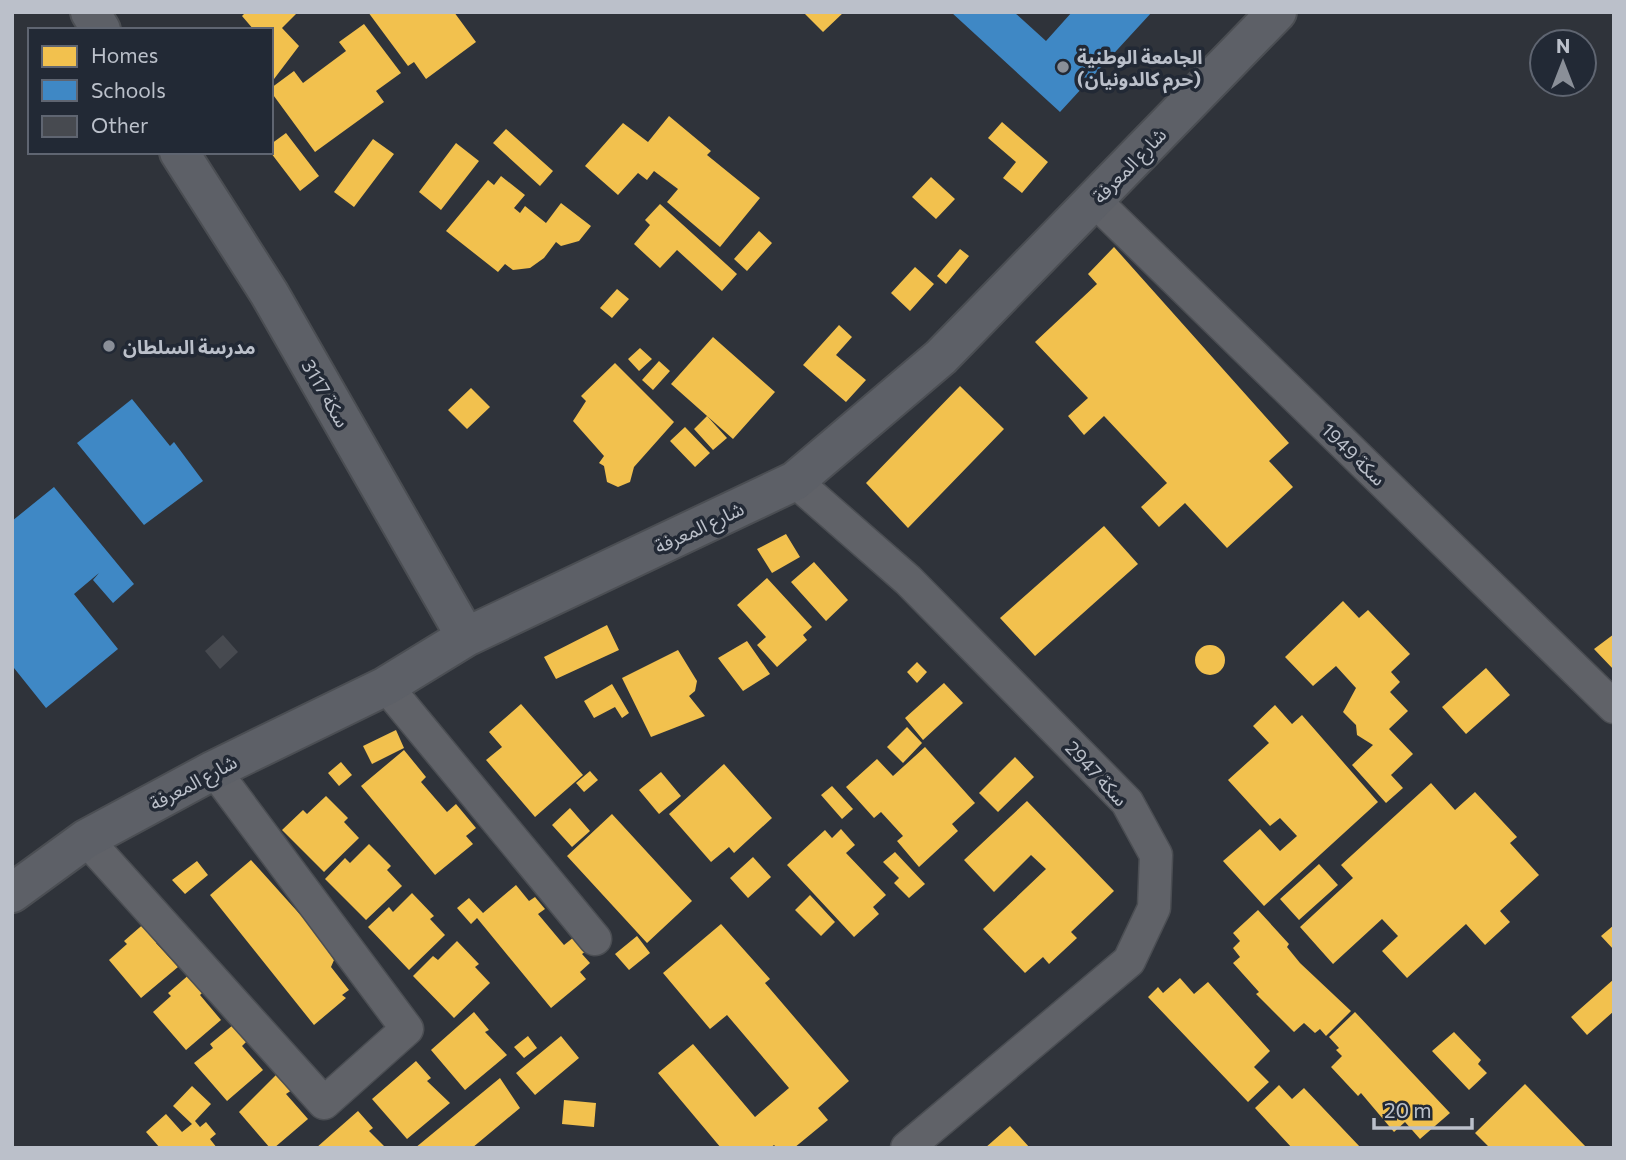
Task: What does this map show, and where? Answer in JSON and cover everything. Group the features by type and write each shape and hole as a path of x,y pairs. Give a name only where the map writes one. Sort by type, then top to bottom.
{"street":[{"path":"90,12 100,28"},
{"name":"شارع المعرفة","path":"12,893 86,839 214,770 386,687 466,637 795,481 942,357 1277,12"},
{"name":"سكة 3117","path":"180,154 269,293 466,637"},
{"name":"سكة 1949","path":"1094,200 1614,707"},
{"name":"سكة 2947","path":"795,481 908,580 1127,802 1156,855 1154,908 1129,961 907,1148"},
{"path":"386,687 595,939"},
{"path":"86,839 324,1103 407,1029 214,770"}],"building: Homes":[{"path":"246,12 298,12 282,28 299,46 273,80 273,28 252,28 242,16"},
{"path":"368,12 454,12 476,42 426,79 414,62 408,66"},
{"path":"803,12 844,12 823,32"},
{"path":"364,24 401,73 376,91 384,102 315,152 273,95 273,87 294,71 303,83 346,51 339,42"},
{"path":"669,116 711,151 707,155 760,198 720,247 667,202 678,189 654,171 647,180 638,173 618,195 585,166 623,123 648,142"},
{"path":"1002,122 1048,162 1022,193 1003,178 1016,162 988,138"},
{"path":"506,129 553,171 540,186 493,143"},
{"path":"286,133 319,176 300,191 272,154 273,143"},
{"path":"373,139 394,154 354,207 334,192"},
{"path":"456,143 479,161 441,210 419,192"},
{"path":"501,176 525,195 514,208 520,213 525,206 546,223 561,203 591,226 579,241 561,246 556,242 544,258 530,268 513,270 505,264 498,272 446,231 488,180 494,185"},
{"path":"931,177 955,199 936,219 912,197"},
{"path":"660,204 737,274 722,291 677,250 660,268 634,244 650,225 645,220"},
{"path":"759,231 772,243 747,271 734,259"},
{"path":"1114,247 1289,443 1269,461 1293,487 1227,548 1185,503 1159,527 1141,507 1167,483 1104,416 1084,435 1068,416 1088,398 1035,342 1097,284 1088,274"},
{"path":"960,249 969,256 946,284 937,276"},
{"path":"915,267 934,284 910,311 891,293"},
{"path":"617,289 629,299 612,318 600,308"},
{"path":"839,325 852,337 836,355 866,380 846,402 803,365"},
{"path":"713,337 775,392 733,439 671,384"},
{"path":"640,348 652,359 639,371 628,359"},
{"path":"659,361 670,371 653,390 642,380"},
{"path":"615,363 674,422 634,467 630,482 618,487 607,482 604,466 599,463 604,456 573,421 586,401 581,396"},
{"path":"960,386 1004,429 908,528 866,483"},
{"path":"471,388 490,407 467,429 448,410"},
{"path":"707,416 727,438 713,450 694,429"},
{"path":"685,427 710,453 695,467 670,441"},
{"path":"1104,526 1138,564 1035,656 1000,618"},
{"path":"786,534 800,557 772,573 757,549"},
{"path":"814,562 848,600 826,621 791,582"},
{"path":"767,578 812,627 803,635 807,640 777,667 757,645 766,637 737,605"},
{"path":"1343,601 1359,618 1368,610 1410,654 1391,672 1400,682 1390,692 1408,711 1389,729 1413,754 1391,775 1403,788 1386,803 1352,765 1373,745 1357,735 1356,725 1343,712 1356,688 1336,666 1313,686 1285,657"},
{"path":"607,625 619,650 556,679 544,657"},
{"path":"1614,634 1614,670 1594,649"},
{"path":"747,641 770,674 743,691 718,658"},
{"path":"1210,645 1221,649 1225,660 1221,671 1210,675 1199,671 1195,660 1199,649"},
{"path":"678,650 697,681 695,691 689,696 705,716 651,737 622,678"},
{"path":"917,662 927,672 917,683 907,672"},
{"path":"1486,668 1510,695 1466,734 1442,707"},
{"path":"944,683 963,703 923,740 905,718"},
{"path":"612,684 629,713 622,718 615,707 594,718 584,701"},
{"path":"521,704 583,775 535,817 486,760 502,747 489,732"},
{"path":"1275,705 1292,724 1302,715 1378,802 1264,906 1223,861 1260,829 1280,851 1297,836 1280,818 1270,826 1228,780 1269,743 1253,726"},
{"path":"907,727 922,743 903,763 887,747"},
{"path":"396,730 404,748 372,764 363,746"},
{"path":"925,747 975,803 952,824 958,831 919,867 897,841 903,836 881,812 874,818 846,787 877,759 893,776"},
{"path":"404,750 426,777 421,782 447,812 456,804 476,828 466,836 473,844 435,875 361,786"},
{"path":"1015,757 1034,777 998,812 979,793"},
{"path":"341,762 352,775 339,786 328,773"},
{"path":"724,764 772,818 734,853 729,847 711,862 669,814"},
{"path":"590,771 598,780 584,792 576,783"},
{"path":"661,772 681,796 659,814 639,790"},
{"path":"1431,783 1455,810 1475,792 1517,837 1510,843 1539,875 1500,911 1510,922 1485,945 1466,924 1407,978 1382,951 1398,936 1382,919 1333,964 1300,927 1353,878 1341,865"},
{"path":"832,786 853,809 842,819 821,795"},
{"path":"326,796 348,818 344,822 359,838 324,872 282,830 303,810 307,814"},
{"path":"1027,801 1114,891 1071,932 1077,938 1049,964 1043,957 1025,973 983,929 1046,869 1031,855 994,892 964,860"},
{"path":"570,808 590,831 572,847 552,825"},
{"path":"612,814 692,901 647,943 567,856"},
{"path":"841,829 855,845 846,853 886,895 873,907 879,914 854,937 787,865 825,830 832,838"},
{"path":"369,844 391,866 387,870 402,886 366,920 325,879 345,858 350,863"},
{"path":"895,852 925,884 909,898 894,883 899,878 883,862"},
{"path":"753,857 771,877 748,898 730,878"},
{"path":"251,860 314,930 334,960 331,967 349,990 342,995 346,998 314,1025 210,895"},
{"path":"197,861 208,875 185,894 172,880"},
{"path":"1319,864 1338,885 1299,920 1280,899"},
{"path":"516,885 529,901 535,897 545,909 538,914 564,945 574,937 586,951 582,954 590,963 580,972 586,979 551,1008 477,918 471,924 457,908 469,898 483,913"},
{"path":"412,893 434,916 430,919 445,935 409,970 368,927 389,907 393,912"},
{"path":"810,895 835,922 821,936 795,910"},
{"path":"1258,910 1289,944 1287,947 1300,963 1351,1011 1326,1036 1320,1029 1315,1033 1304,1023 1294,1032 1256,994 1259,992 1233,963 1240,957 1233,948 1240,941 1233,933"},
{"path":"147,921 161,938 156,943 178,967 141,998 109,960 127,944 124,941"},
{"path":"721,924 770,979 765,983 849,1081 818,1108 828,1120 794,1148 777,1148 774,1145 770,1148 721,1148 658,1073 693,1044 755,1117 789,1088 727,1015 710,1029 663,973"},
{"path":"1614,925 1614,950 1601,936"},
{"path":"637,936 650,953 629,970 615,954"},
{"path":"457,941 479,964 475,967 490,983 454,1018 413,976 433,956 438,960"},
{"path":"191,973 205,990 200,995 221,1020 186,1050 153,1012 171,996 168,993"},
{"path":"1180,978 1194,994 1208,982 1270,1051 1254,1067 1269,1082 1248,1102 1148,997 1158,987 1163,993"},
{"path":"1614,979 1614,1011 1587,1035 1571,1017"},
{"path":"474,1012 489,1030 485,1032 507,1055 465,1090 431,1050"},
{"path":"1355,1012 1450,1113 1420,1139 1405,1122 1394,1132 1361,1093 1358,1096 1331,1067 1342,1056 1329,1037"},
{"path":"233,1025 247,1041 242,1046 263,1070 227,1101 194,1063 213,1048 210,1044"},
{"path":"1454,1032 1481,1060 1478,1064 1487,1073 1469,1090 1432,1051"},
{"path":"528,1036 537,1048 524,1058 514,1047"},
{"path":"561,1036 579,1058 535,1095 516,1073"},
{"path":"416,1061 431,1078 427,1081 450,1103 407,1139 372,1099"},
{"path":"277,1074 292,1090 286,1094 308,1119 274,1148 270,1148 239,1112"},
{"path":"500,1078 520,1108 472,1148 415,1148"},
{"path":"1525,1084 1587,1148 1490,1148 1475,1133"},
{"path":"1279,1085 1292,1099 1304,1088 1361,1148 1292,1148 1255,1108"},
{"path":"192,1086 211,1104 195,1121 200,1127 206,1122 216,1134 210,1139 217,1148 160,1148 146,1132 166,1114 182,1132 192,1124 173,1106"},
{"path":"564,1100 596,1103 594,1127 562,1124"},
{"path":"358,1111 373,1128 369,1131 386,1148 316,1148"},
{"path":"1010,1126 1030,1148 985,1148"}],"building: Schools":[{"path":"951,12 1014,12 1046,41 1072,12 1152,12 1060,112"},
{"path":"132,399 170,446 174,442 203,481 144,525 77,443"},
{"path":"54,487 134,584 113,603 93,580 99,573 74,594 118,649 46,708 14,668 12,670 12,521"}],"building: Other":[{"path":"223,635 238,652 220,669 205,651"}],"place":[{"name":"الجامعة الوطنية (حرم كالدونيان)","path":"1063,67"},
{"name":"مدرسة السلطان","path":"109,346"}]}
